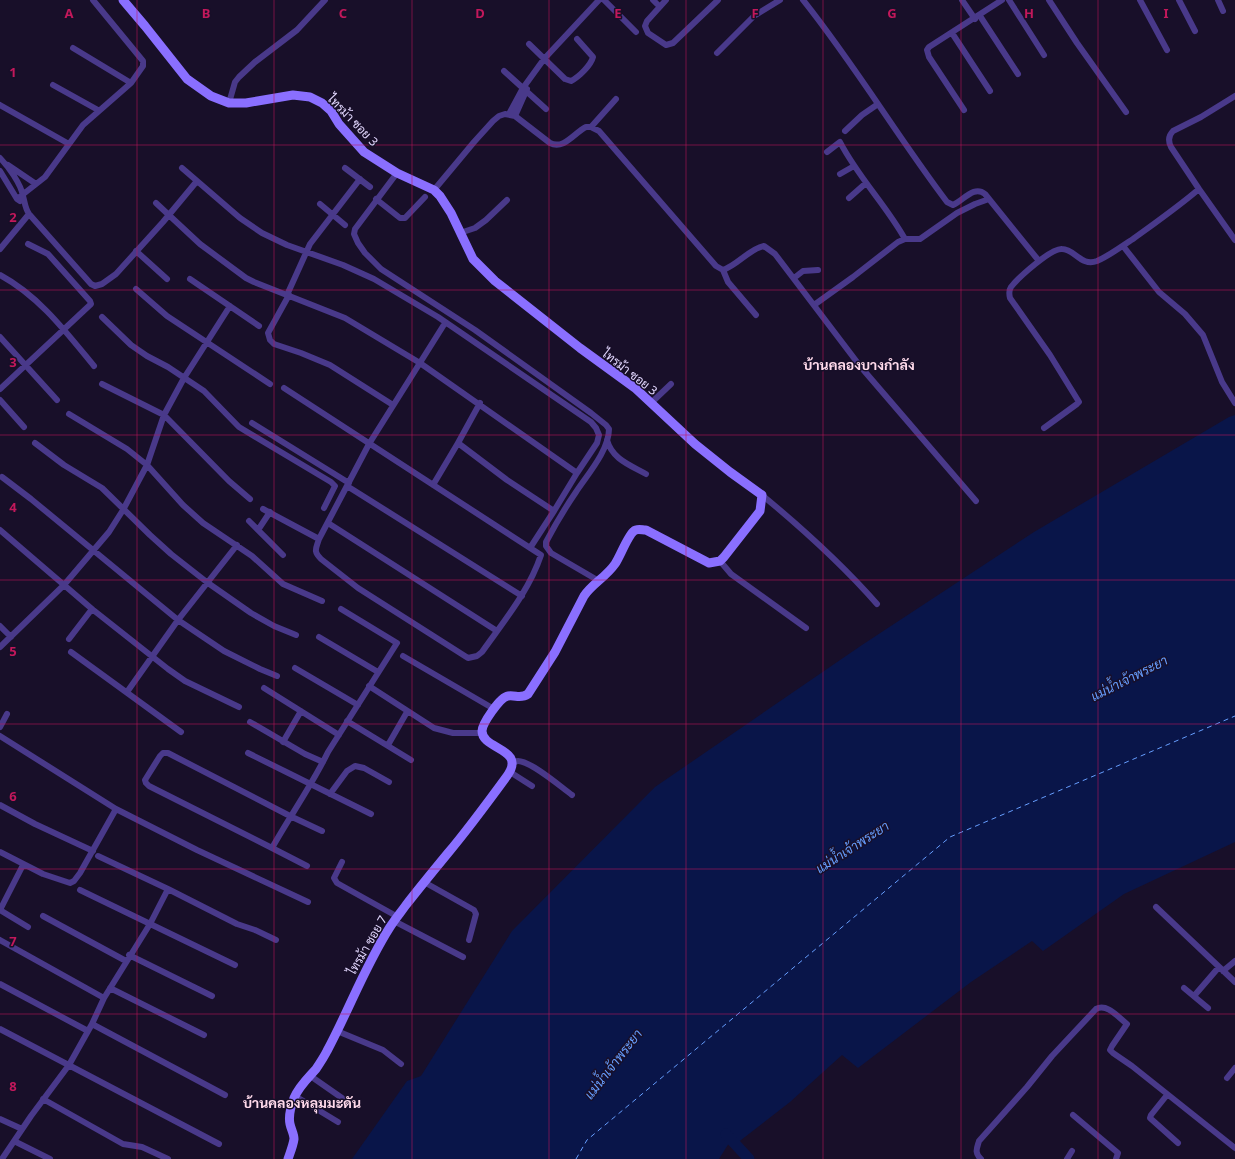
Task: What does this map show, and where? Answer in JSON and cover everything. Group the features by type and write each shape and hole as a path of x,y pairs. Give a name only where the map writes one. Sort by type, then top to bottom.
{"street":[{"path":"17,199 45,177 83,125 130,83 143,66 143,61 93,0"},
{"path":"229,103 234,82 255,62 297,30 325,0"},
{"path":"512,115 526,88 544,59 599,0"},
{"path":"604,0 636,32"},
{"path":"666,0 646,21 645,26 648,33 666,45 673,43 718,0"},
{"path":"717,53 754,16 780,0"},
{"path":"804,0 852,65 947,202 953,205 977,190 982,191 1039,261"},
{"path":"962,0 977,17 1018,74"},
{"path":"964,110 927,52 929,47 1002,0"},
{"path":"1009,0 1044,55"},
{"path":"1048,0 1126,112"},
{"path":"1140,0 1167,50"},
{"path":"1179,0 1195,31"},
{"path":"1218,0 1224,11"},
{"name":"ไทรม้า ซอย 3","path":"128,2 186,79 211,96 229,103 246,103 293,95 310,97 322,103 331,111 339,124 364,152 397,173 434,190 440,196 451,213 475,262 495,281 580,348 635,388 695,444 762,495"},
{"path":"952,33 990,91"},
{"path":"529,44 565,79 574,80 593,60 593,57 577,39"},
{"path":"73,48 130,83"},
{"path":"504,71 526,88 546,109"},
{"path":"52,85 98,110"},
{"path":"1235,96 1201,117 1173,131 1169,136 1171,146 1199,190 1235,240"},
{"path":"591,127 616,99"},
{"path":"845,131 862,115 878,104"},
{"path":"0,105 69,144"},
{"path":"434,190 474,142 493,121 500,116 512,115 555,146 560,145 582,129 591,127 599,131 716,266 723,270 728,282 756,315"},
{"path":"827,152 840,142 854,166 888,211 905,239"},
{"path":"0,158 6,164 36,184"},
{"path":"6,164 23,195 24,203 30,214 91,284 95,286 102,284 116,274 169,215 197,181"},
{"path":"840,174 854,166"},
{"path":"182,168 240,218 262,233 306,252 374,278 446,322 591,422 599,435 597,443 577,472 530,548"},
{"path":"345,168 370,187"},
{"path":"0,171 17,199 24,203"},
{"path":"397,173 355,229 354,234 356,240 365,253 381,269 475,330 591,413 609,429 607,440 597,461 559,518 546,542 546,546 550,553 599,581"},
{"path":"360,179 310,244 288,295 268,333 270,340 274,344 330,365 393,405"},
{"path":"849,198 866,183"},
{"path":"1044,428 1079,402 1050,355 1010,298 1010,290 1012,286 1052,251 1064,249 1068,250 1082,261 1098,261 1123,246 1199,190"},
{"path":"376,199 400,218 405,218 425,197"},
{"path":"814,305 862,271 892,246 905,239 920,239 957,213 974,204 989,199"},
{"path":"460,233 475,228 486,220 507,200"},
{"path":"156,203 200,244 246,278 345,318 420,363 480,403 577,472"},
{"path":"320,204 345,225"},
{"path":"0,249 30,214"},
{"path":"0,389 65,330 91,304 48,254 28,244"},
{"path":"723,270 731,267 758,247 764,246 775,254 860,366 976,501"},
{"path":"1123,246 1159,292 1185,314 1203,335 1222,382 1235,403"},
{"path":"136,251 167,279"},
{"path":"794,278 804,271 818,270"},
{"path":"0,275 13,282 34,299 65,330 94,366"},
{"path":"190,279 259,326"},
{"path":"136,289 167,316 270,384"},
{"path":"0,647 64,585 109,532 147,466 164,415 184,378 230,306"},
{"path":"102,317 131,345 204,391 239,427 332,482 335,486 334,490 324,508"},
{"path":"284,388 369,444 541,555 535,571 522,596 482,652 477,656 468,658 358,588 334,569 316,553 315,550 319,539 369,444 446,322"},
{"path":"0,337 57,400"},
{"path":"102,384 164,415 229,481 250,498"},
{"path":"651,403 671,384"},
{"path":"0,400 24,427"},
{"path":"433,485 480,403"},
{"path":"69,414 123,446 147,466 183,505 203,523 252,556 283,584 322,601"},
{"path":"252,424 522,596"},
{"path":"607,440 609,449 615,455 646,474"},
{"path":"35,443 64,465 99,486 171,554 208,583 251,613 296,636"},
{"path":"458,443 507,480 554,511"},
{"path":"2,477 31,499 93,552 178,620 224,651 277,676"},
{"path":"532,786 511,768 509,756 485,740 481,733 482,726 503,698 508,696 524,697 528,694 555,652 584,596 589,589 616,563 631,534 638,529 646,530 709,563 720,561 760,511 762,495"},
{"path":"762,495 817,543 877,604"},
{"path":"263,509 319,539"},
{"path":"258,530 270,512"},
{"path":"249,521 283,555"},
{"path":"328,523 497,631"},
{"path":"0,530 92,609 185,681 239,707"},
{"path":"127,692 178,620 237,545"},
{"path":"720,561 731,574 806,628"},
{"path":"69,639 92,609"},
{"path":"272,848 369,686 397,644 341,609"},
{"path":"0,626 11,637"},
{"path":"319,637 378,672"},
{"path":"71,652 181,732"},
{"path":"403,656 494,709"},
{"path":"295,668 358,705"},
{"path":"369,686 430,726 445,731 481,733"},
{"path":"264,688 339,735"},
{"path":"284,742 301,711"},
{"path":"388,746 407,712"},
{"path":"0,727 7,714"},
{"path":"348,721 411,760"},
{"path":"250,722 305,754 323,762"},
{"path":"0,736 116,809 197,850 308,902"},
{"path":"307,866 149,786 145,780 163,752 168,753 322,831"},
{"path":"248,753 370,814"},
{"path":"511,768 518,761 530,766 545,775 572,796"},
{"path":"330,794 343,776 355,766 364,768 389,782"},
{"name":"ไทรม้า ซอย 7","path":"288,1159 294,1138 290,1122 290,1113 294,1096 324,1056 338,1031 355,989 376,950 396,919 489,800 511,768"},
{"path":"0,805 35,824 93,851"},
{"path":"0,852 43,874 70,883 74,882 116,809"},
{"path":"98,856 237,924 255,930 276,940"},
{"path":"342,862 334,878 335,881 342,887 463,957"},
{"path":"23,865 0,910 28,927"},
{"path":"424,882 474,910 476,914 469,940"},
{"path":"2,1159 43,1099 69,1065 92,1024 104,998 150,924 168,889"},
{"path":"80,890 235,965"},
{"path":"1156,907 1235,982"},
{"path":"43,916 128,958 212,996"},
{"path":"0,940 104,998"},
{"path":"1194,996 1221,969 1235,961"},
{"path":"0,984 88,1031"},
{"path":"110,988 204,1034"},
{"path":"1184,988 1208,1008"},
{"path":"981,1159 977,1156 976,1151 979,1141 1027,1087 1052,1056 1096,1009 1100,1007 1106,1007 1127,1024 1110,1050 1235,1148"},
{"path":"92,1024 224,1094"},
{"path":"0,1029 220,1144"},
{"path":"338,1031 383,1050 393,1056 400,1064"},
{"path":"1227,1078 1235,1068"},
{"path":"309,1075 342,1098"},
{"path":"1167,1095 1150,1118 1178,1143"},
{"path":"294,1096 338,1122"},
{"path":"43,1099 123,1144 146,1148 168,1159"},
{"path":"1073,1115 1118,1153 1116,1159"},
{"path":"0,1118 22,1129"},
{"path":"14,1141 50,1159"},
{"path":"1067,1159 1072,1151"}],"water":[{"name":"แม่น้ำเจ้าพระยา","path":"1235,415 1235,842 1124,894 1043,951 1032,941 971,982 858,1068 842,1055 790,1102 732,1147 729,1143 719,1159 352,1159 407,1081 421,1076 512,931 655,787 862,645 1034,532 1229,417"}],"waterway":[{"path":"726,1134 749,1159"}],"ferry route":[{"path":"576,1159 587,1140 950,837 1235,716"}],"district":[{"name":"บ้านคลองบางกำลัง","path":"859,364"},
{"name":"บ้านคลองหลุมมะดัน","path":"302,1102"}]}
